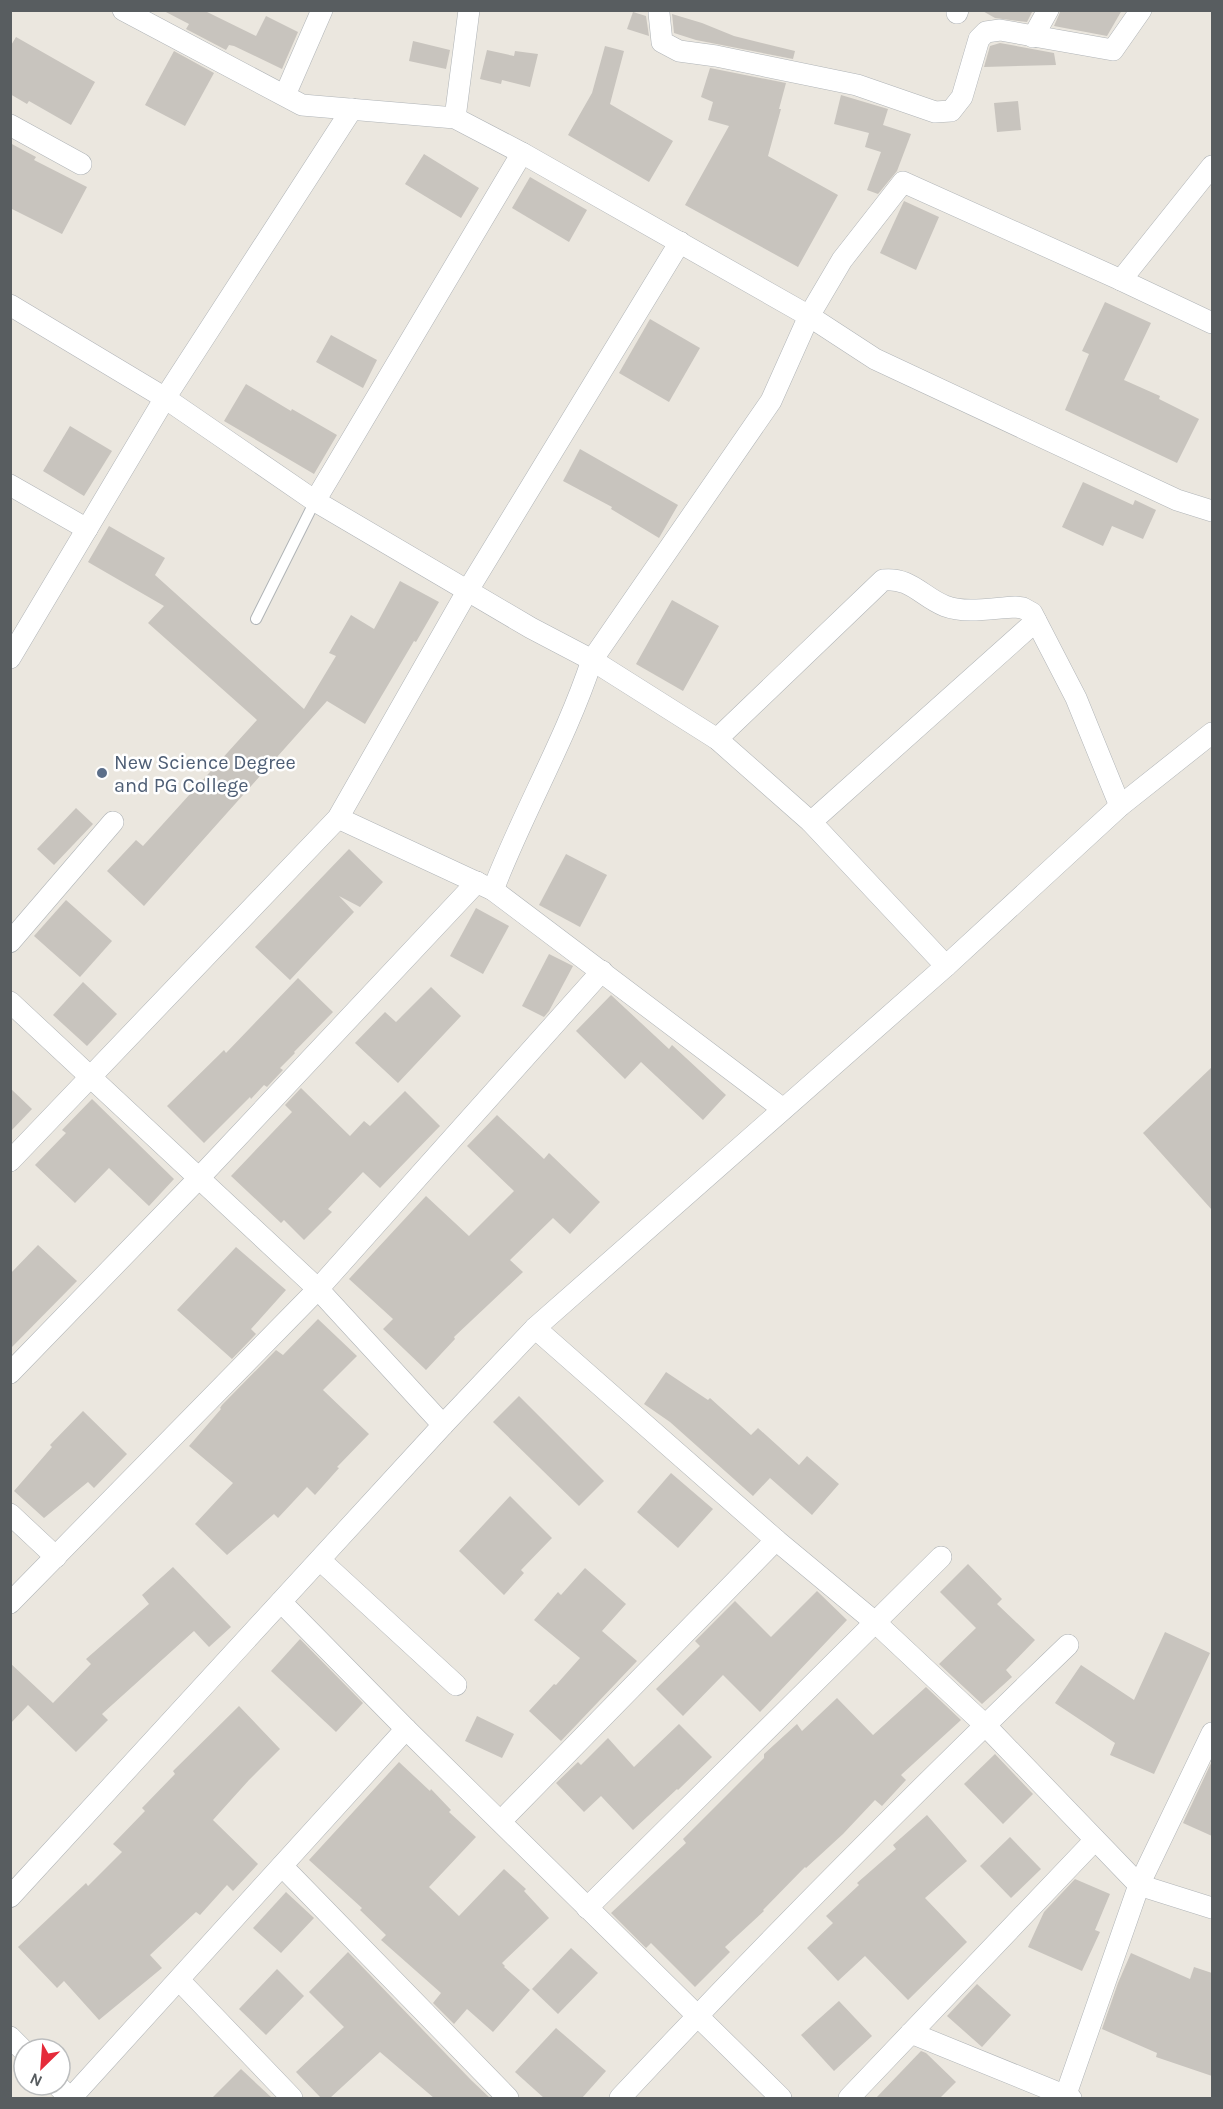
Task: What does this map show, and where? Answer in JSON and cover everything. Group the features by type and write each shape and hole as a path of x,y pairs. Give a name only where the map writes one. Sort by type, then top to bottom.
{"street":[{"path":"123,10 302,105 455,118 522,153 809,316 875,359 1177,500 1212,511"},
{"path":"285,95 322,10"},
{"path":"455,118 469,10"},
{"path":"1033,37 1047,10"},
{"path":"658,11 662,42 679,51 716,56 857,85 935,112 951,111 962,97 982,34 1000,30 1113,50 1141,10"},
{"path":"10,658 165,398 352,109"},
{"path":"10,125 81,164"},
{"path":"315,501 522,153"},
{"path":"1121,280 1212,165"},
{"path":"10,1373 485,886 506,857 581,694 592,660 771,400 809,316 842,260 903,182 1212,323"},
{"path":"10,1161 92,1078 338,818 468,590 680,242"},
{"path":"10,305 165,398 315,501 531,628 592,660 717,739 811,822 946,966"},
{"path":"10,485 87,529"},
{"path":"717,739 883,580 895,579 943,606 958,610 1023,608 1032,613 1077,698 1120,806"},
{"path":"811,822 1036,621"},
{"path":"10,1897 443,1425 535,1328 946,966 1120,806 1212,733"},
{"path":"338,818 485,886 603,971 783,1109"},
{"path":"10,942 113,822"},
{"path":"10,1602 318,1289 603,971"},
{"path":"10,1002 318,1289 443,1425"},
{"path":"535,1328 776,1540 876,1623 985,1725 1138,1885 1212,1908"},
{"path":"10,1514 56,1557"},
{"path":"501,1821 776,1540"},
{"path":"587,1908 941,1557"},
{"path":"320,1560 456,1685"},
{"path":"281,1602 696,2017 781,2098"},
{"path":"620,2098 696,2017 985,1725 1068,1645"},
{"path":"71,2098 406,1729"},
{"path":"911,2033 1068,2098 1138,1885 1212,1733"},
{"path":"849,2098 1095,1840"},
{"path":"282,1866 508,2098"},
{"path":"179,1980 292,2098"}],"lane":[{"path":"256,619 315,501"}],"building":[{"path":"162,10 203,10 256,36 266,16 298,32 282,69 234,46 229,45 226,50 186,29 189,24"},
{"path":"981,10 1033,10 1027,22 995,18"},
{"path":"1061,10 1122,10 1107,36 1054,26"},
{"path":"633,12 646,16 649,36 627,29"},
{"path":"672,14 734,36 795,51 793,59 696,40 674,33"},
{"path":"16,37 95,82 71,125 29,101 27,104 10,94 10,47"},
{"path":"413,41 450,50 446,69 409,61"},
{"path":"1000,43 1054,53 1056,65 984,67 990,46"},
{"path":"605,46 624,51 610,104 673,141 649,182 568,135 592,93"},
{"path":"487,50 514,56 515,51 538,54 530,87 502,80 501,84 480,79"},
{"path":"174,51 214,73 185,126 145,105"},
{"path":"710,68 786,83 768,156 838,195 798,267 685,205 729,126 708,120 713,102 701,97"},
{"path":"841,95 888,109 883,125 911,134 897,171 878,194 867,190 881,152 865,147 869,133 834,124"},
{"path":"1018,101 1021,130 997,132 994,103"},
{"path":"10,143 36,157 34,160 87,187 62,234 10,208"},
{"path":"424,154 479,188 461,218 405,184"},
{"path":"530,177 587,210 569,242 512,208"},
{"path":"904,201 939,217 916,270 880,253"},
{"path":"1105,302 1151,323 1124,380 1160,396 1159,399 1199,419 1177,463 1065,410 1089,354 1082,351"},
{"path":"650,319 700,348 669,402 619,373"},
{"path":"331,335 377,360 363,388 316,362"},
{"path":"246,384 337,435 314,474 224,421"},
{"path":"70,426 112,451 84,496 43,471"},
{"path":"580,449 678,505 659,538 611,509 612,507 563,481"},
{"path":"1083,482 1133,505 1135,500 1156,510 1143,539 1112,526 1103,546 1062,527"},
{"path":"109,526 165,558 155,575 304,709 336,656 329,653 351,615 374,629 400,581 439,602 365,724 327,701 144,906 107,871 136,840 143,846 257,720 148,623 164,606 88,562"},
{"path":"672,600 719,626 683,691 636,664"},
{"path":"76,808 93,824 54,865 37,849"},
{"path":"349,849 383,882 360,907 339,896 354,912 290,980 255,947"},
{"path":"566,854 607,875 580,927 539,905"},
{"path":"66,900 112,941 80,977 34,936"},
{"path":"476,908 509,926 483,974 450,956"},
{"path":"549,954 573,966 544,1017 522,1006"},
{"path":"298,978 333,1012 294,1052 280,1068 283,1070 267,1087 264,1085 251,1099 250,1097 204,1143 167,1106 224,1050 226,1053"},
{"path":"83,982 117,1014 87,1046 53,1015"},
{"path":"431,987 461,1016 398,1083 355,1043 385,1012 396,1022"},
{"path":"611,995 669,1049 672,1045 726,1095 703,1120 641,1062 625,1079 576,1031"},
{"path":"1212,1067 1212,1210 1143,1133"},
{"path":"10,1088 32,1109 10,1132"},
{"path":"301,1088 350,1136 364,1121 370,1126 405,1091 440,1126 380,1188 363,1172 328,1209 332,1212 304,1240 284,1220 281,1223 231,1176 292,1112 285,1105"},
{"path":"92,1099 174,1179 149,1206 109,1168 75,1203 35,1165 66,1133 62,1130"},
{"path":"497,1115 544,1159 549,1153 600,1202 570,1234 553,1218 510,1260 523,1272 454,1337 455,1339 426,1370 383,1329 393,1319 349,1279 426,1196 469,1236 514,1191 467,1146"},
{"path":"38,1245 77,1281 10,1349 10,1274"},
{"path":"236,1247 286,1290 251,1329 256,1334 232,1359 177,1310"},
{"path":"318,1319 357,1356 323,1390 369,1434 337,1467 339,1468 315,1495 307,1487 278,1518 274,1514 227,1555 195,1524 233,1483 189,1446 222,1405 276,1350 283,1355"},
{"path":"666,1372 708,1400 710,1398 751,1435 758,1428 799,1465 807,1456 839,1484 812,1515 770,1478 753,1496 670,1422 644,1404"},
{"path":"519,1396 604,1481 579,1506 493,1422"},
{"path":"83,1411 127,1454 94,1488 88,1482 44,1518 14,1491 52,1447 50,1445"},
{"path":"671,1473 713,1509 678,1548 637,1512"},
{"path":"510,1496 552,1538 521,1570 524,1573 504,1595 459,1551"},
{"path":"968,1564 1002,1599 997,1604 1035,1640 1006,1670 1012,1677 982,1704 939,1664 976,1628 940,1592"},
{"path":"173,1567 231,1627 209,1647 194,1631 102,1714 108,1720 76,1752 28,1705 10,1724 10,1663 53,1703 91,1664 86,1659 149,1604 142,1595"},
{"path":"585,1568 626,1604 602,1631 637,1661 561,1741 529,1711 580,1658 534,1620 558,1592 561,1595"},
{"path":"817,1591 847,1620 760,1712 723,1675 683,1716 656,1689 700,1646 695,1641 735,1601 771,1637"},
{"path":"1165,1632 1210,1653 1154,1774 1110,1755 1115,1743 1055,1703 1081,1665 1134,1700"},
{"path":"300,1639 363,1703 336,1732 271,1671"},
{"path":"926,1687 961,1720 901,1775 906,1780 882,1806 875,1800 843,1834 805,1867 764,1911 725,1947 730,1952 695,1987 651,1943 646,1948 611,1913 686,1843 683,1839 764,1758 764,1754 797,1724 802,1731 837,1698 873,1735"},
{"path":"239,1706 280,1749 213,1820 258,1864 233,1891 227,1885 200,1915 196,1912 150,1955 162,1968 99,2020 64,1981 57,1988 18,1947 86,1883 88,1886 122,1852 113,1844 145,1811 142,1808 175,1774 173,1771"},
{"path":"477,1716 514,1734 502,1758 465,1741"},
{"path":"679,1724 712,1757 633,1830 601,1796 584,1812 556,1783 578,1762 581,1765 608,1738 634,1767"},
{"path":"995,1754 1033,1794 1003,1824 964,1784"},
{"path":"1212,1761 1212,1836 1183,1823"},
{"path":"399,1762 430,1791 431,1789 451,1810 449,1812 476,1837 429,1887 459,1916 504,1869 526,1889 524,1891 549,1918 502,1963 530,1990 493,2032 467,2009 454,2024 433,2003 441,1993 381,1940 386,1935 360,1910 362,1908 309,1860"},
{"path":"927,1815 967,1861 925,1898 967,1942 908,2000 865,1956 838,1981 807,1948 833,1923 826,1916 859,1885 857,1883 896,1849 893,1845"},
{"path":"1010,1837 1041,1869 1011,1898 980,1866"},
{"path":"1075,1879 1110,1894 1095,1930 1100,1932 1082,1971 1028,1947 1044,1912"},
{"path":"286,1892 314,1918 281,1953 253,1928"},
{"path":"571,1948 598,1973 558,2014 532,1989"},
{"path":"348,1952 490,2098 434,2098 380,2052 330,2098 321,2098 296,2072 344,2027 309,1992"},
{"path":"1131,1953 1190,1979 1194,1967 1212,1973 1212,2076 1156,2057 1157,2053 1102,2029"},
{"path":"277,1969 304,1996 266,2035 239,2009"},
{"path":"977,1984 1011,2015 982,2047 947,2016"},
{"path":"839,2001 872,2036 834,2071 801,2035"},
{"path":"556,2028 606,2071 582,2098 544,2098 515,2072"},
{"path":"921,2051 926,2053 956,2082 940,2098 876,2098"},
{"path":"241,2069 272,2098 212,2098"}],"place":[{"name":"New Science Degree and PG College","path":"102,773"}]}
